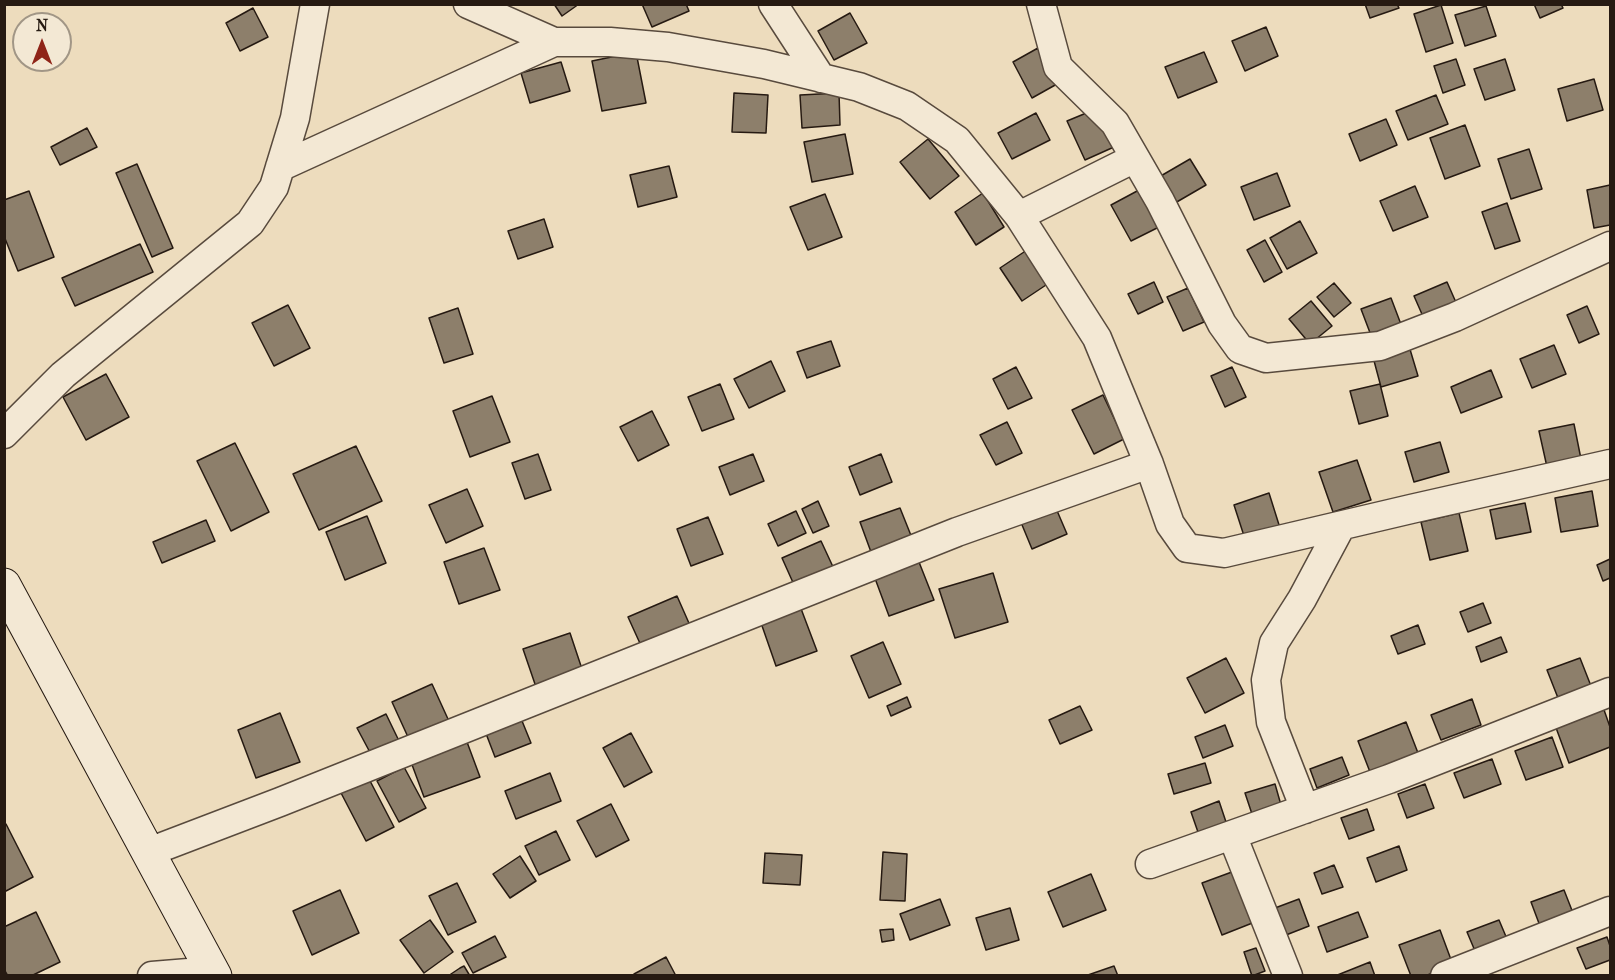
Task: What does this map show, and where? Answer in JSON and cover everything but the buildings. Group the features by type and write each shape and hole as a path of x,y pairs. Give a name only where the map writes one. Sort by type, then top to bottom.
{"main road":[{"path":"4,585 214,973"}],"street":[{"path":"4,434 63,375 250,223 274,187 295,118 315,4"},
{"path":"468,4 554,42 610,42 668,47 764,64 859,87 907,106 957,140 1019,216 1097,338 1149,464 1170,524 1187,548 1224,553 1422,506 1611,465"},
{"path":"773,4 821,78"},
{"path":"1041,4 1058,67 1115,123 1222,324 1240,349 1266,358 1380,346 1455,317 1611,246"},
{"path":"280,167 554,42"},
{"path":"1019,216 1135,158"},
{"path":"149,852 957,532 1149,464"},
{"path":"1305,809 1271,722 1266,680 1274,643 1302,599 1341,526"},
{"path":"1150,864 1389,779 1611,692"},
{"path":"1232,835 1288,975"},
{"path":"1444,975 1611,911"},
{"path":"152,975 214,973"}]}
